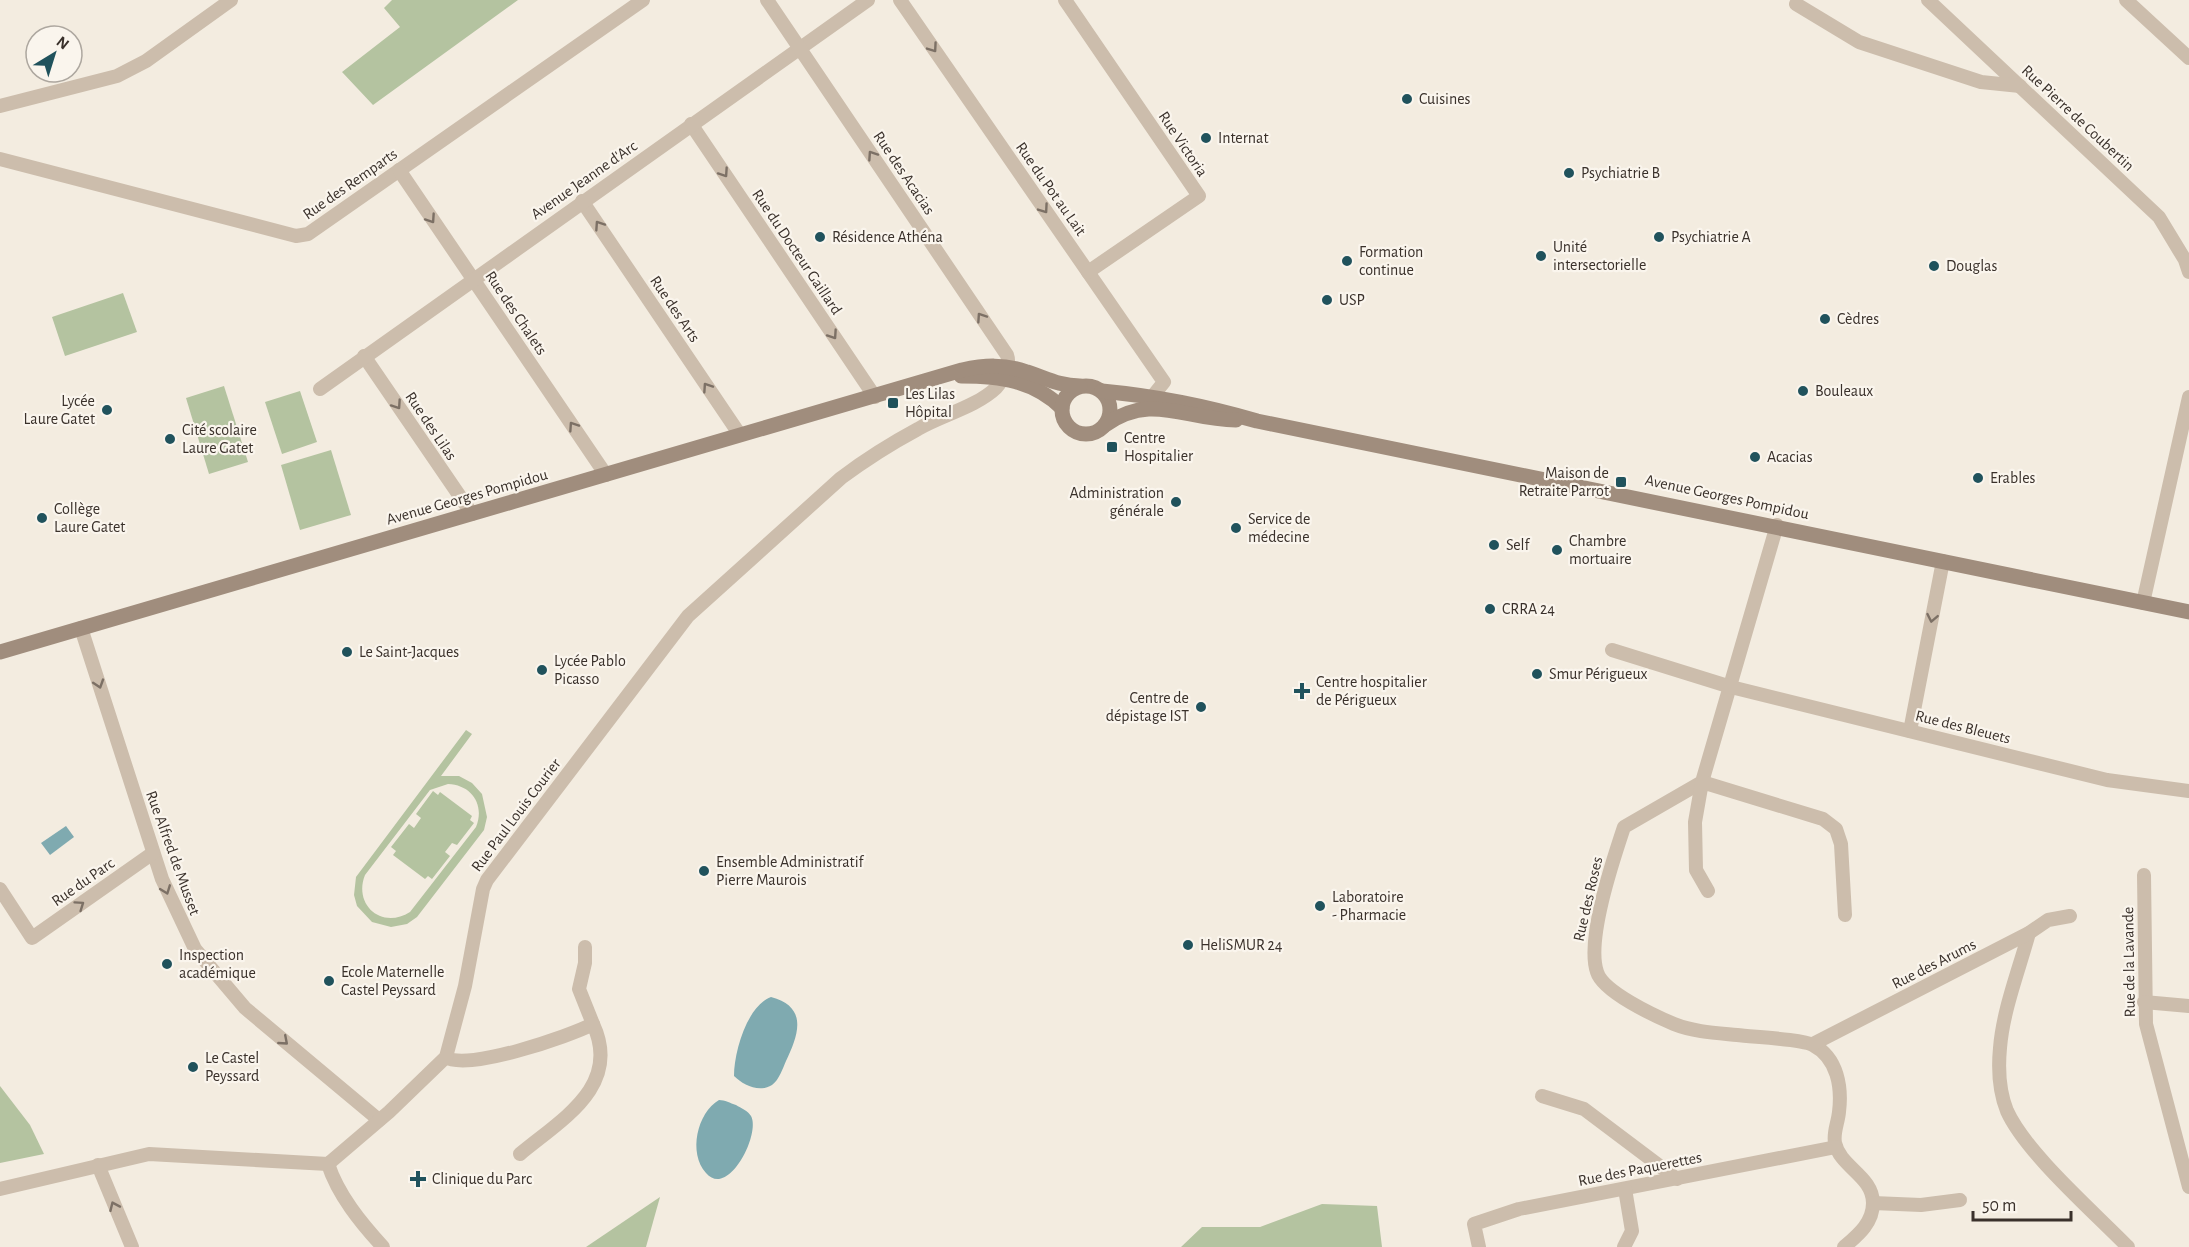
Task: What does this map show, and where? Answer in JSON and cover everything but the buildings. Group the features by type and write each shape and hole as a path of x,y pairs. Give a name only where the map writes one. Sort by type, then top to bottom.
{"main road":[{"name":"Avenue Georges Pompidou","path":"0,652 984,365 1054,384 1080,386"},
{"name":"Avenue Georges Pompidou","path":"1005,372 1035,387 1062,408"},
{"path":"1080,386 1090,386 1102,391 1109,402 1110,410 1105,425 1088,434 1077,432 1067,425 1062,408 1068,393 1080,386"},
{"name":"Avenue Georges Pompidou","path":"1102,391 1152,397 1216,409 1257,421 1777,525 1943,561 2103,592 2189,612"},
{"name":"Avenue Georges Pompidou","path":"1105,425 1121,414 1138,408 1170,410 1216,420 1257,421"}],"street":[{"path":"0,106 127,72 231,0"},
{"name":"Rue des Remparts","path":"0,159 296,236 308,234 642,0"},
{"name":"Rue des Acacias","path":"767,0 1007,355 1005,372"},
{"name":"Avenue Jeanne d'Arc","path":"320,389 472,278 868,0"},
{"name":"Rue du Pot au Lait","path":"900,0 1164,382 1152,397"},
{"name":"Rue Victoria","path":"1065,0 1199,196 1088,272"},
{"name":"Rue Pierre de Coubertin","path":"1928,0 2158,217 2185,260 2189,272"},
{"path":"2126,0 2189,58"},
{"path":"1796,4 1859,42 1981,82 2020,86"},
{"name":"Rue du Docteur Gaillard","path":"691,124 875,397"},
{"name":"Rue des Chalets","path":"399,170 606,475"},
{"name":"Rue des Arts","path":"582,201 740,435"},
{"name":"Rue des Lilas","path":"364,356 472,514"},
{"name":"Rue Paul Louis Courier","path":"446,1057 465,986 483,889 487,880 669,638 688,616 841,478 919,428 980,398 996,387 1005,372"},
{"path":"2143,603 2189,397"},
{"path":"1708,891 1696,870 1695,822 1702,782 1777,525"},
{"path":"1910,731 1943,561"},
{"name":"Rue Alfred de Musset","path":"81,628 153,853 180,922 210,970 245,1008 379,1120"},
{"name":"Rue des Bleuets","path":"1612,650 1731,687 2107,780 2189,790"},
{"path":"1702,782 1823,819 1836,829 1841,844 1845,915"},
{"name":"Rue des Roses","path":"1702,782 1624,827 1611,866 1593,952 1597,974 1608,989 1675,1024 1702,1031 1813,1044"},
{"name":"Rue du Parc","path":"0,889 32,938 153,853"},
{"name":"Rue de la Lavande","path":"2144,875 2146,1024 2189,1187"},
{"name":"Rue des Arums","path":"1813,1044 2029,933 2048,920 2070,916"},
{"path":"2029,933 2000,1046 1999,1079 2002,1097 2008,1112 2031,1146 2128,1247"},
{"path":"520,1154 573,1109 597,1077 602,1051 579,989 585,963 585,947"},
{"path":"2144,1002 2189,1006"},
{"path":"0,1189 149,1154 328,1164 446,1057 452,1062 471,1062 573,1035 593,1024"},
{"path":"1813,1044 1831,1062 1841,1084 1834,1135 1836,1147 1866,1182 1873,1203 1871,1216 1863,1231 1844,1247"},
{"path":"1542,1096 1584,1109 1677,1179"},
{"name":"Rue des Paquerettes","path":"1479,1247 1474,1224 1519,1209 1836,1147"},
{"path":"328,1164 337,1186 354,1213 383,1247"},
{"path":"98,1165 132,1247"},
{"path":"1624,1247 1632,1231 1625,1189"},
{"path":"1873,1203 1921,1205 1960,1200"}],"green space":[{"path":"392,0 518,0 373,105 342,72 400,27 384,8"},
{"path":"123,293 137,332 65,356 52,317"},
{"path":"224,386 248,462 209,474 186,398"},
{"path":"300,391 317,442 282,454 265,402"},
{"path":"331,450 351,515 300,530 281,465"},
{"path":"466,730 472,734 441,776 459,776 472,783 482,794 487,817 484,830 417,917 407,924 391,927 372,922 357,906 354,895 356,877","holes":["448,784 470,792 477,804 479,811 476,827 410,912 400,917 389,918 372,912 363,896 362,886 365,875 430,790"]},
{"path":"433,791 438,795 440,792 472,816 470,820 474,823 457,845 452,843 445,852 450,856 432,879 428,876 425,879 393,855 396,851 391,847 409,824 414,828 421,818 416,814"},
{"path":"0,1086 30,1125 44,1154 0,1163"},
{"path":"660,1197 646,1247 586,1247"},
{"path":"1322,1204 1377,1206 1382,1247 1181,1247 1202,1227 1260,1227"}],"water":[{"path":"66,826 74,837 50,855 41,843"},
{"path":"771,997 791,1008 796,1015 797,1032 777,1080 767,1087 757,1088 747,1085 734,1076 736,1055 744,1031 755,1010"},
{"path":"719,1100 746,1111 751,1116 753,1125 747,1149 733,1171 724,1178 715,1179 700,1165 696,1145 700,1124 705,1114"}],"place":[{"name":"Cuisines","path":"1407,99"},
{"name":"Internat","path":"1206,138"},
{"name":"Psychiatrie B","path":"1569,173"},
{"name":"Résidence Athéna","path":"820,237"},
{"name":"Psychiatrie A","path":"1659,237"},
{"name":"Unité intersectorielle","path":"1541,256"},
{"name":"Formation continue","path":"1347,261"},
{"name":"Douglas","path":"1934,266"},
{"name":"USP","path":"1327,300"},
{"name":"Cèdres","path":"1825,319"},
{"name":"Bouleaux","path":"1803,391"},
{"name":"Les Lilas Hôpital","path":"893,403"},
{"name":"Lycée Laure Gatet","path":"107,410"},
{"name":"Cité scolaire Laure Gatet","path":"170,439"},
{"name":"Centre Hospitalier","path":"1112,447"},
{"name":"Acacias","path":"1755,457"},
{"name":"Erables","path":"1978,478"},
{"name":"Maison de Retraite Parrot","path":"1621,482"},
{"name":"Administration générale","path":"1176,502"},
{"name":"Collège Laure Gatet","path":"42,518"},
{"name":"Service de médecine","path":"1236,528"},
{"name":"Self","path":"1494,545"},
{"name":"Chambre mortuaire","path":"1557,550"},
{"name":"CRRA 24","path":"1490,609"},
{"name":"Le Saint-Jacques","path":"347,652"},
{"name":"Lycée Pablo Picasso","path":"542,670"},
{"name":"Smur Périgueux","path":"1537,674"},
{"name":"Centre hospitalier de Périgueux","path":"1302,691"},
{"name":"Centre de dépistage IST","path":"1201,707"},
{"name":"Ensemble Administratif Pierre Maurois","path":"704,871"},
{"name":"Laboratoire - Pharmacie","path":"1320,906"},
{"name":"HeliSMUR 24","path":"1188,945"},
{"name":"Inspection académique","path":"167,964"},
{"name":"Ecole Maternelle Castel Peyssard","path":"329,981"},
{"name":"Le Castel Peyssard","path":"193,1067"},
{"name":"Clinique du Parc","path":"418,1179"}]}
